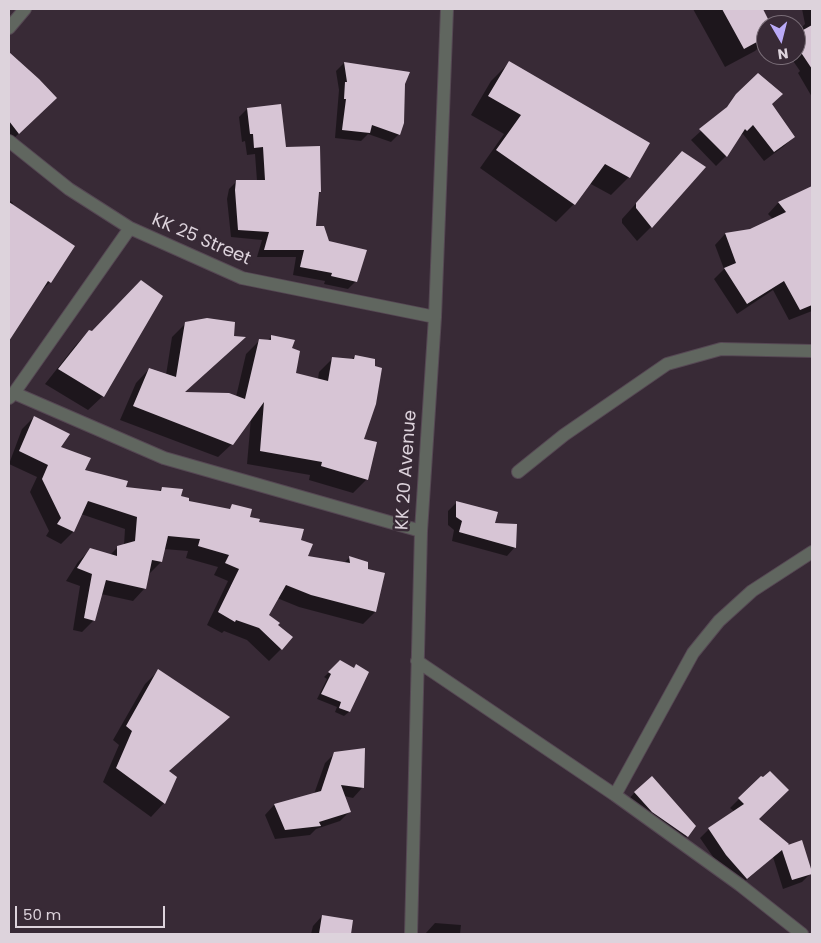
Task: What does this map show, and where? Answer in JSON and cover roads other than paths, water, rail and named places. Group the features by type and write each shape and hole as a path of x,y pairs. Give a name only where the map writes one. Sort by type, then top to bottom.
{"street":[{"path":"9,28 25,9"},
{"name":"KK 20 Avenue","path":"411,934 420,531 435,317 447,9"},
{"name":"KK 25 Street","path":"9,141 70,189 130,228 242,278 435,317"},
{"path":"130,228 12,395 164,458 420,531"},
{"path":"518,472 564,435 667,364 721,349 812,351"},
{"path":"615,795 693,653 719,621 752,591 812,552"},
{"path":"417,661 615,795 740,885 802,934"}]}
